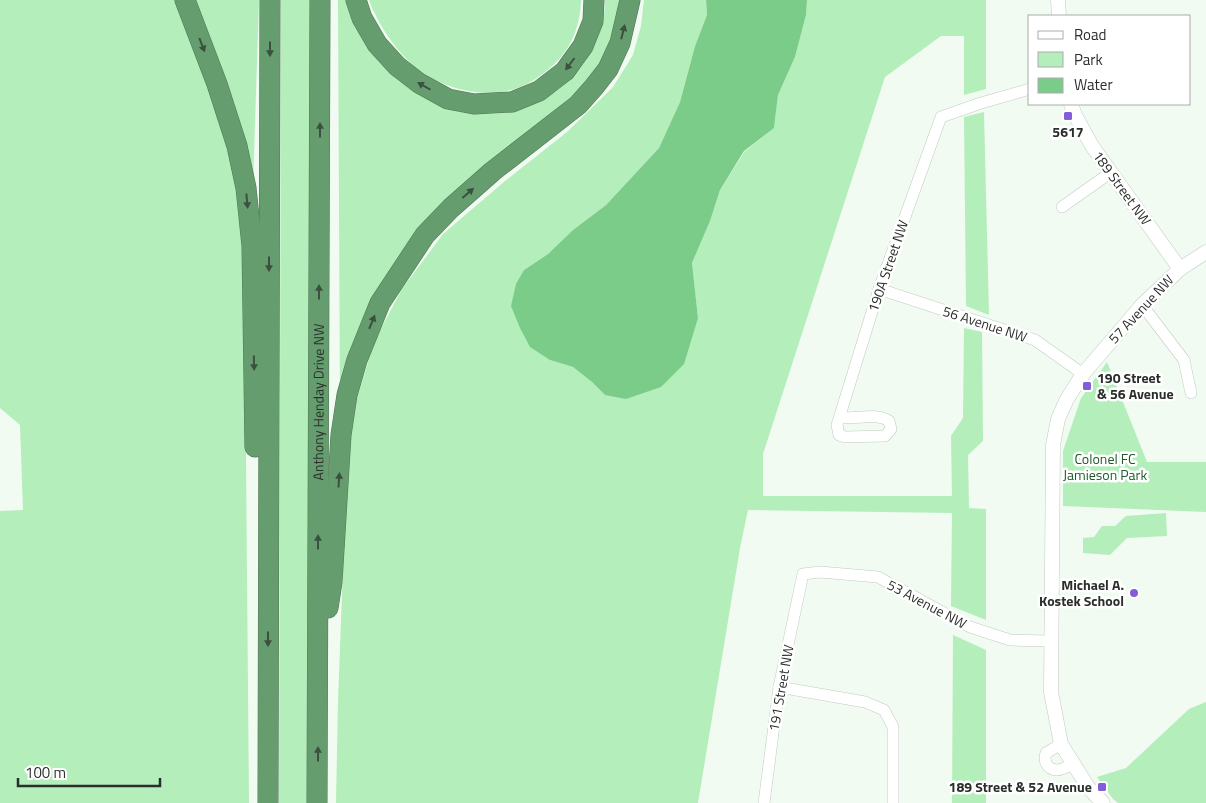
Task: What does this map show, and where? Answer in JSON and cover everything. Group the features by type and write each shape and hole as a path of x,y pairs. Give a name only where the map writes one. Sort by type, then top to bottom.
{"highway":[{"path":"185,0 238,146 246,188 252,246 256,506 268,591"},
{"path":"268,803 270,0"},
{"name":"Anthony Henday Drive NW","path":"317,803 320,0"},
{"path":"356,0 362,18 377,44 397,66 419,83 448,99 474,104 512,102 539,91 565,71 583,46 593,21 594,0"},
{"path":"590,0 593,21"},
{"path":"318,667 332,582 341,435 357,360 380,303 425,235 451,208 578,104 594,87 608,69 620,43 630,0"}],"street":[{"path":"1058,0 1059,15"},
{"name":"190A Street NW","path":"840,417 850,379 879,289 941,117 1028,90"},
{"name":"189 Street NW","path":"1071,105 1075,116 1092,146 1110,173 1180,268"},
{"path":"1062,207 1110,173"},
{"name":"57 Avenue NW","path":"1103,803 1088,787 1072,764 1062,744 1051,692 1053,445 1058,419 1067,399 1083,374 1142,305 1180,268 1206,252"},
{"name":"56 Avenue NW","path":"879,289 1035,340 1083,374"},
{"path":"1142,305 1184,360 1191,393"},
{"name":"53 Avenue NW","path":"803,574 820,572 878,577 970,627 1010,640 1050,641"},
{"name":"191 Street NW","path":"764,803 779,687 803,574"},
{"path":"779,687 865,702 884,710 893,727 893,803"},
{"path":"1062,744 1046,753 1044,759 1046,764 1056,770 1072,764"}],"green space":[{"path":"0,0 175,0 229,143 244,232 249,803 0,803 0,511 23,510 20,425 0,408"},
{"path":"194,0 259,0 252,217"},
{"path":"281,0 313,0 309,803 279,803"},
{"path":"338,0 350,0 364,31 381,61 398,80 449,108 467,113 486,114 505,112 523,107 557,91 583,64 593,47 600,30 605,0 623,0 603,67 576,97 418,238 340,409"},
{"path":"369,0 581,0 578,21 572,41 553,65 537,78 520,87 486,93 461,90 449,86 417,68 403,55 389,37 377,18"},
{"path":"644,0 706,0 707,15 695,46 680,102 659,148 606,205 573,230 548,254 524,270 550,360 573,367 605,395 698,318 692,263 710,221 720,190 745,151 774,128 778,95 795,57 806,15 807,0 986,0 986,89 964,95 964,36 941,36 885,77 763,454 763,496 952,496 951,436 963,418 964,328 982,332 983,441 968,455 969,508 986,509 986,620 951,606 952,513 748,510 698,803 336,803 347,461 356,402 374,342 402,289 443,234 505,181 567,132 613,87 633,55 641,26"},
{"path":"984,112 989,315 966,306 964,117"},
{"name":"Colonel FC Jamieson Park","path":"1107,362 1147,462 1206,462 1206,512 1063,506 1063,451 1081,398"},
{"path":"1166,513 1167,536 1127,538 1110,555 1083,553 1083,538 1094,537 1102,526 1115,526 1126,516"},
{"path":"953,635 986,650 986,803 952,803"},
{"path":"1206,702 1206,803 1118,803 1113,799 1097,777 1126,768 1189,709"}],"water":[{"path":"706,0 807,0 806,15 795,57 778,95 774,128 744,151 720,190 710,221 692,263 698,318 684,364 661,387 626,399 605,395 573,367 550,360 530,347 511,306 516,284 524,270 548,254 573,230 606,205 659,148 680,102 695,46 707,15"}],"place":[{"name":"5617","path":"1068,116"},
{"name":"190 Street & 56 Avenue","path":"1087,386"},
{"name":"Michael A. Kostek School","path":"1134,593"},
{"name":"189 Street & 52 Avenue","path":"1102,787"}]}
